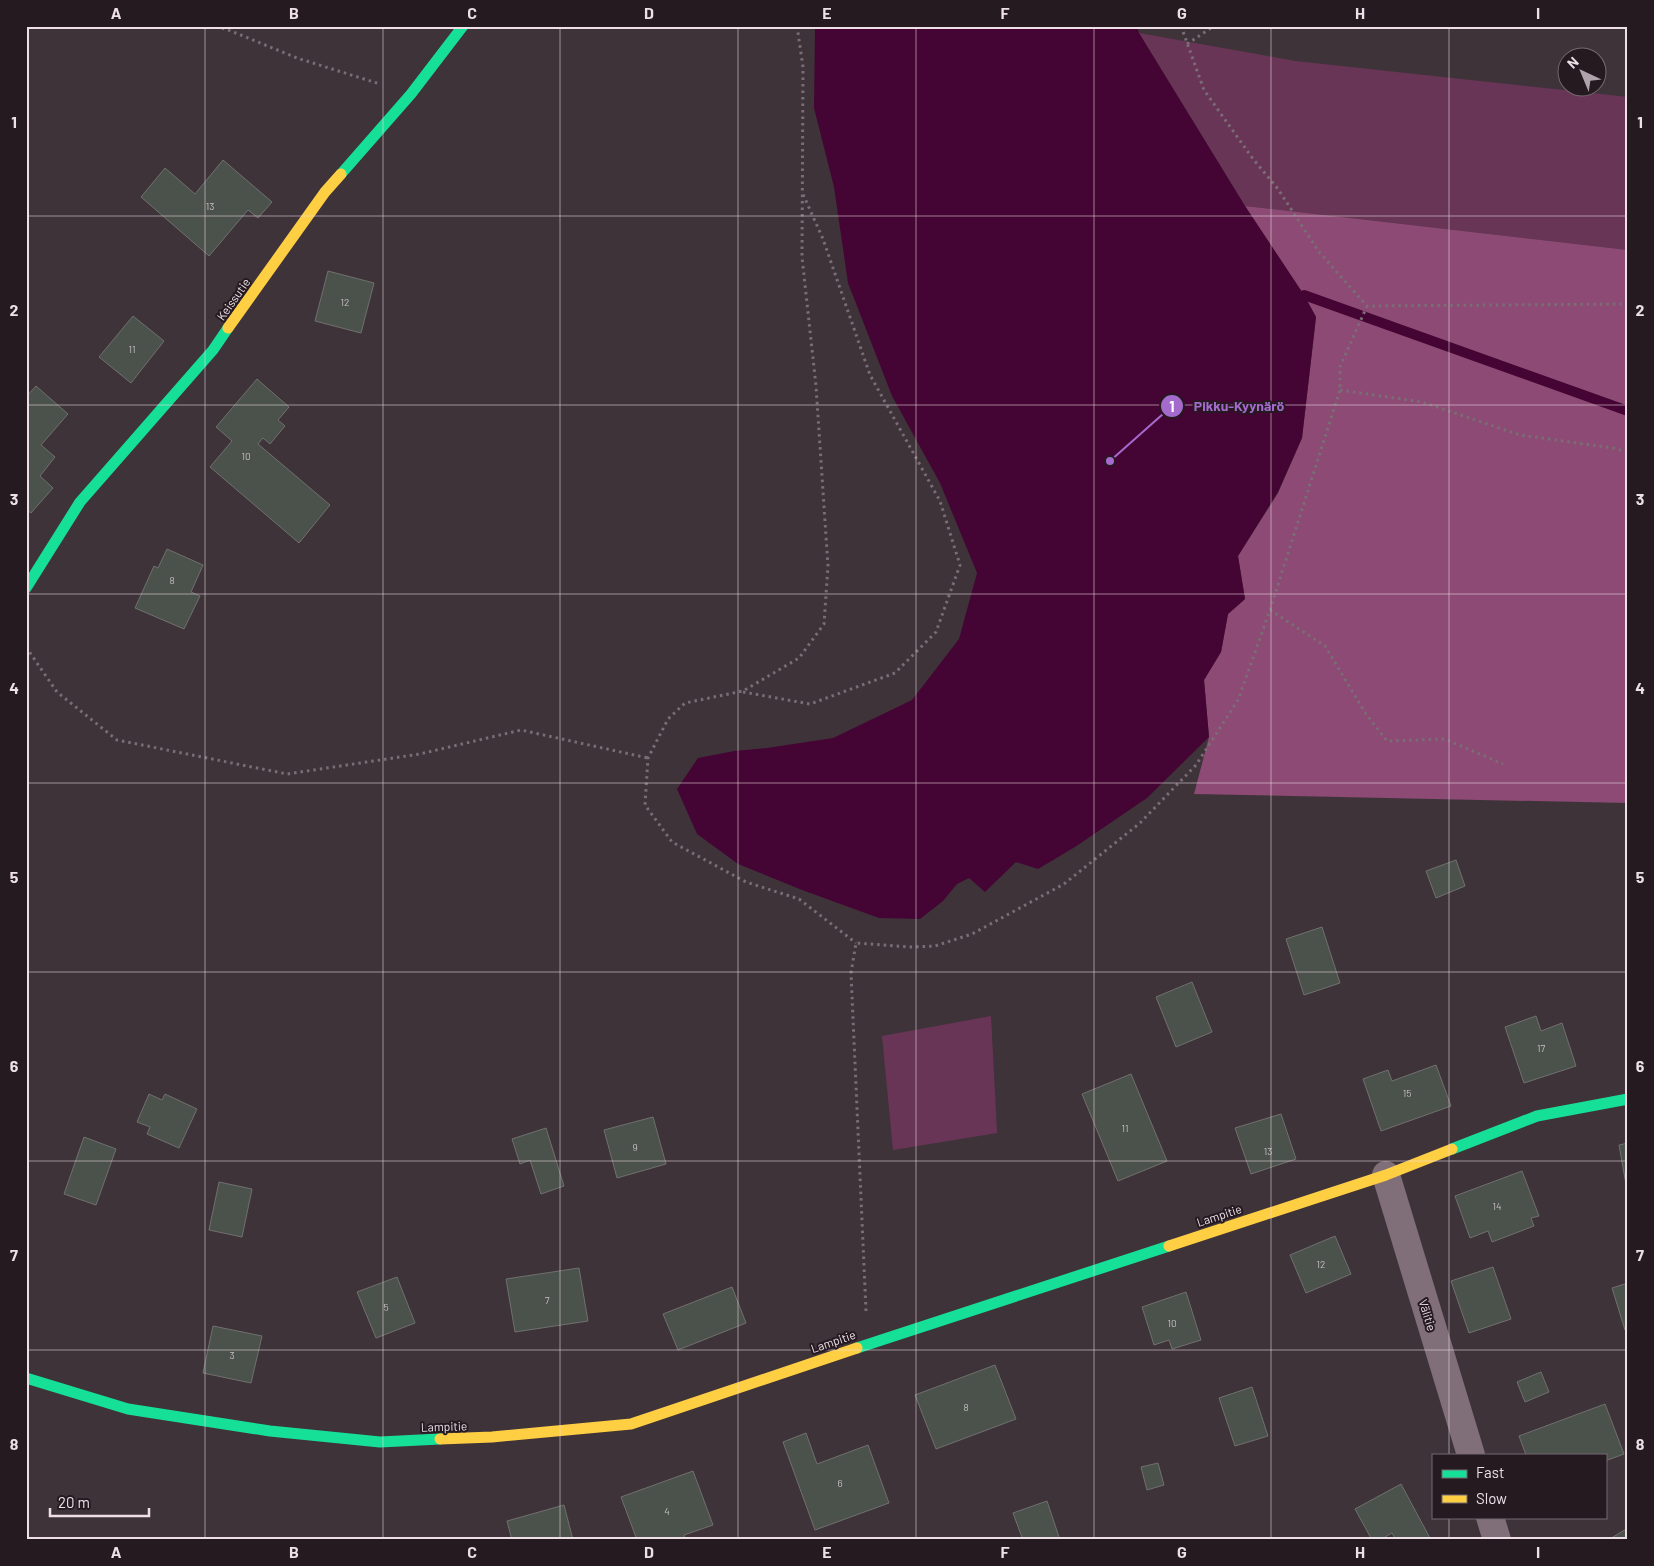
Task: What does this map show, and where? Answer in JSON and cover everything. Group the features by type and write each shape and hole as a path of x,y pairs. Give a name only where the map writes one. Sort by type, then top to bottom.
{"street":[{"name":"Keissutie","path":"26,588 80,502 213,350 325,192 411,94 464,26"},
{"name":"Lampitie","path":"26,1378 128,1409 270,1431 380,1442 492,1438 631,1424 868,1344 1386,1176 1538,1116 1628,1099"},
{"name":"Välitie","path":"1386,1176 1471,1454"},
{"path":"1490,1518 1497,1540"}],"path":[{"path":"209,26 226,29 298,58 411,94"},
{"path":"797,26 803,67 802,257 816,386 828,566 824,624 799,658 743,691 685,704 668,719 648,758 645,805 672,842 746,882 798,899 856,943 909,947 935,946 972,934 1064,884 1140,822 1196,765 1238,700 1270,610 1340,390 1340,367 1366,306"},
{"path":"1181,26 1204,90 1253,159 1278,190 1319,252 1366,306 1628,304"},
{"path":"1187,44 1214,26"},
{"path":"743,691 810,704 895,673 936,632 960,564 940,501 870,376 823,239 802,190"},
{"path":"1340,390 1422,402 1520,435 1613,448 1628,452"},
{"path":"1270,610 1325,646 1366,714 1388,741 1445,739 1503,764"},
{"path":"26,647 57,692 116,740 287,774 420,754 521,730 648,758"},
{"path":"856,943 851,973 868,1344"}],"shaded area":[{"path":"815,26 1137,26 1139,33 1245,206 1304,295 1316,317 1302,438 1278,492 1238,556 1245,599 1228,614 1221,652 1204,680 1209,737 1147,798 1075,847 1038,869 1016,862 985,892 969,878 957,884 943,901 920,919 879,918 738,864 697,834 677,789 698,758 734,751 833,738 912,700 959,639 977,573 940,483 892,396 848,283 834,187 814,108"},
{"path":"1139,33 1295,61 1556,89 1556,98 1606,98 1606,95 1628,97 1628,250 1245,206"},
{"path":"1245,206 1628,250 1628,803 1194,794 1209,737 1204,680 1221,652 1228,614 1245,599 1238,556 1278,493 1302,438 1316,317 1304,295"},
{"path":"991,1016 997,1133 893,1150 882,1036"}],"building":[{"path":"223,160 272,202 258,218 248,210 209,256 141,197 165,168 195,194"},
{"path":"328,271 374,283 361,333 315,321"},
{"path":"133,316 164,341 131,383 99,357"},
{"path":"257,379 289,407 278,420 285,426 270,444 263,438 258,444 330,505 299,543 210,467 232,441 216,427"},
{"path":"36,386 68,414 41,445 55,457 40,476 53,488 31,513 26,509 26,397"},
{"path":"167,549 203,565 191,592 200,596 184,629 135,608 154,566 158,568"},
{"path":"1456,860 1465,886 1436,898 1426,871"},
{"path":"1322,927 1340,983 1304,995 1286,939"},
{"path":"1192,982 1212,1032 1176,1047 1156,997"},
{"path":"1536,1016 1541,1031 1562,1023 1576,1066 1524,1083 1505,1027"},
{"path":"1436,1065 1451,1106 1381,1131 1363,1079 1388,1070 1392,1081"},
{"path":"1131,1074 1167,1161 1118,1181 1082,1094"},
{"path":"149,1094 162,1100 165,1094 197,1109 179,1148 147,1134 150,1127 137,1122"},
{"path":"1281,1114 1296,1159 1251,1174 1235,1128"},
{"path":"653,1117 666,1164 617,1178 604,1130"},
{"path":"546,1128 564,1186 541,1194 530,1160 520,1164 512,1139"},
{"path":"84,1137 116,1149 96,1205 64,1194"},
{"path":"1628,1143 1628,1190 1627,1190 1619,1145"},
{"path":"1522,1171 1539,1216 1531,1218 1534,1226 1492,1242 1488,1231 1470,1238 1455,1196"},
{"path":"219,1182 252,1189 242,1237 209,1230"},
{"path":"1335,1236 1351,1274 1306,1293 1290,1255"},
{"path":"1493,1267 1511,1319 1469,1333 1451,1281"},
{"path":"579,1268 588,1321 515,1332 506,1279"},
{"path":"397,1277 415,1323 376,1338 357,1292"},
{"path":"1628,1283 1628,1329 1625,1330 1612,1288"},
{"path":"732,1287 746,1323 678,1350 663,1314"},
{"path":"1186,1292 1201,1340 1172,1349 1169,1340 1154,1345 1142,1307"},
{"path":"213,1326 262,1336 251,1383 203,1373"},
{"path":"995,1365 1016,1419 936,1449 915,1395"},
{"path":"1541,1372 1549,1392 1525,1402 1517,1382"},
{"path":"1252,1387 1268,1436 1235,1446 1219,1398"},
{"path":"1605,1404 1624,1454 1606,1461 1606,1454 1526,1454 1519,1436"},
{"path":"806,1433 817,1464 868,1445 889,1503 815,1530 783,1442"},
{"path":"1158,1463 1164,1485 1147,1490 1141,1467"},
{"path":"693,1471 713,1525 684,1535 686,1540 637,1540 621,1497"},
{"path":"1401,1484 1431,1540 1396,1540 1392,1533 1380,1540 1372,1540 1355,1509"},
{"path":"1047,1501 1060,1540 1023,1540 1013,1513"},
{"path":"564,1505 573,1540 512,1540 507,1521"},
{"path":"1628,1528 1628,1540 1608,1540"}],"waterway":[{"path":"1304,295 1628,411"}],"traffic: fast":[{"path":"341,174 411,94 463,26"},
{"path":"26,588 80,502 213,350 228,328"},
{"path":"1452,1149 1537,1116 1628,1099"},
{"path":"857,1348 1169,1246"},
{"path":"26,1378 128,1409 270,1431 380,1442 440,1439"}],"traffic: slow":[{"path":"228,328 325,192 341,174"},
{"path":"1169,1246 1386,1175 1452,1149"},
{"path":"440,1439 492,1437 631,1424 857,1348"}],"place":[{"name":"Pikku-Kyynärö","path":"1110,461"}]}
